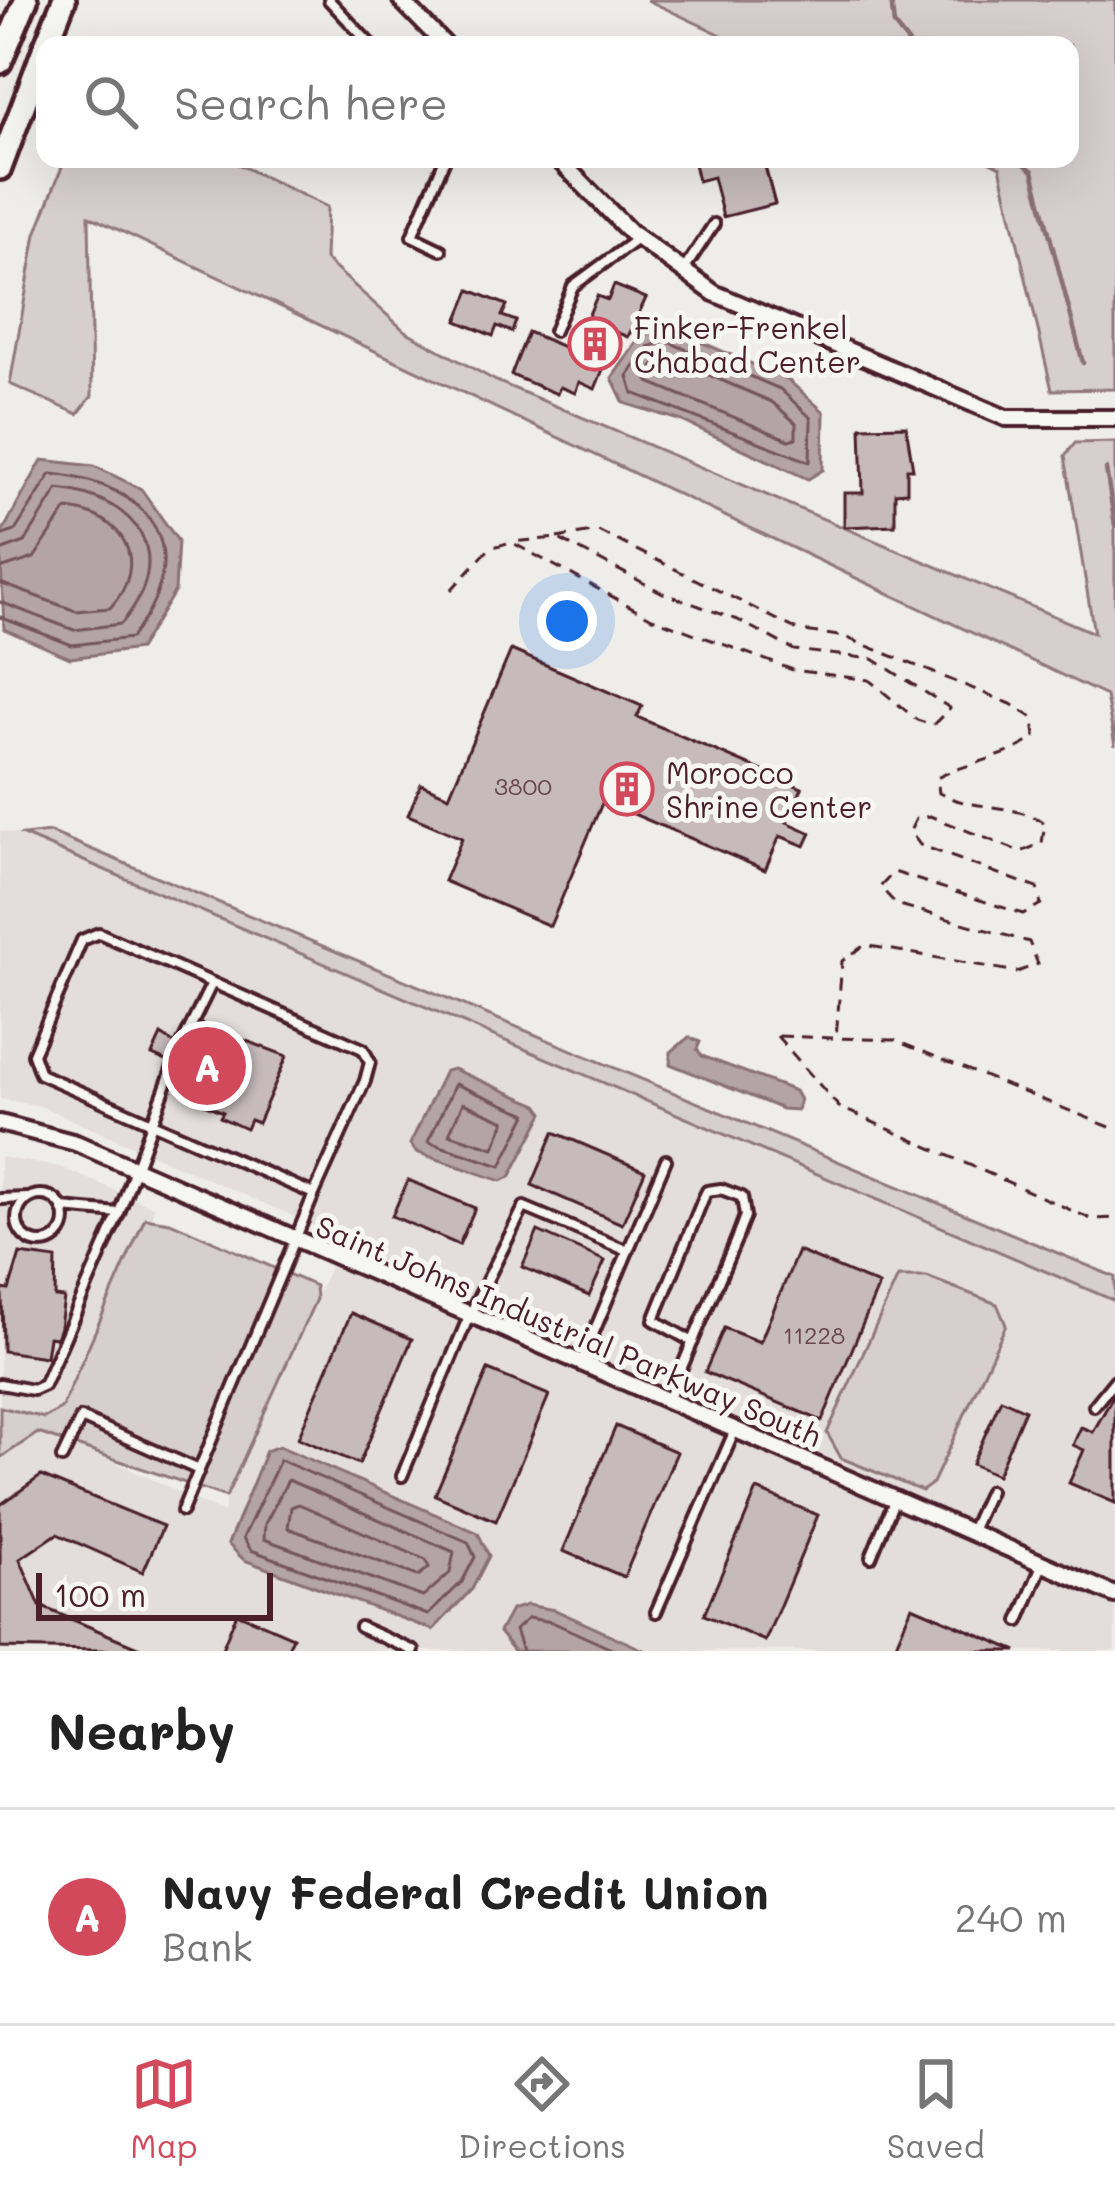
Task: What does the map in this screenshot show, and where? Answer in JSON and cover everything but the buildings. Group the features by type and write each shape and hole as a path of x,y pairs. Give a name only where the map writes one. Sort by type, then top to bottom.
{"main road":[{"path":"0,62 26,0"},
{"path":"49,36 64,0"},
{"path":"0,168 36,70"}],"street":[{"path":"401,0 437,36"},
{"path":"567,168 638,238 714,293 1006,418 1115,418"},
{"name":"Saint Johns Industrial Parkway South","path":"0,1123 76,1143 1114,1592"}],"lane":[{"path":"329,0 363,36"},
{"path":"441,168 412,236 441,250"},
{"path":"682,272 714,224"},
{"path":"554,331 573,286 638,238"},
{"path":"182,1511 370,1063 364,1049 212,982 91,933 82,940 33,1054 40,1074 314,1194"},
{"path":"182,1044 212,982"},
{"path":"0,1384 33,1390 44,1385 118,1213 174,1064"},
{"path":"580,1364 665,1160"},
{"path":"667,1401 692,1342 745,1216 742,1197 721,1189 707,1192 703,1199 654,1320 692,1342"},
{"path":"0,1199 44,1195 62,1208 118,1213"},
{"path":"29,1198 19,1209 18,1225 34,1241 57,1237 65,1223 62,1208"},
{"path":"402,1476 469,1316 524,1207 628,1251"},
{"path":"1094,1406 1110,1379 1115,1380"},
{"path":"62,1458 81,1418 199,1469"},
{"path":"656,1612 735,1430"},
{"path":"971,1533 989,1491"},
{"path":"871,1557 895,1500"},
{"path":"1019,1621 1043,1564"},
{"path":"360,1627 414,1651"}],"path":[{"path":"451,590 490,548 598,531 798,630 845,637 1011,704 1033,718 1035,737 1019,750 966,763 938,778 939,793 956,802 1030,814 1045,823 1042,844 1021,852 930,816 916,819 910,831 920,845 1037,888 1041,904 1023,914 894,872 880,887 896,904 1029,942 1038,964 1017,972 866,945 842,961 836,1038"},
{"path":"511,542 652,618 793,670 869,680 917,720 933,725 950,708 873,659 794,650 738,620 663,593 556,538"},
{"path":"1115,1130 894,1040 777,1036 839,1107 1091,1220 1115,1217"}],"shaded area":[{"path":"647,0 1115,0 1115,389 1052,390 1000,168 1079,168 1079,36 724,36"},
{"path":"62,168 246,168 327,207 325,259 405,331 496,381 1094,633 1065,456 1075,443 1115,442 1115,746 1106,696 89,216 92,396 78,414 10,384 36,234"},
{"path":"0,831 23,835 1115,1301 1115,1651 0,1651 0,1157 60,1167 155,1207 59,1436 224,1513 226,1497 343,1238 40,1106 0,1099"},
{"path":"50,832 1115,1277 1115,1301 23,835"},
{"path":"145,1218 170,1222 315,1286 316,1299 226,1497 38,1433 0,1458 0,1407 44,1418 61,1409"},
{"path":"898,1277 927,1277 997,1304 1006,1325 933,1483 922,1491 841,1458 827,1433"}],"water":[{"path":"666,327 787,379 824,412 823,470 808,479 682,421 624,403 612,378 641,336"},
{"path":"42,460 94,466 141,489 178,541 175,591 139,649 70,658 4,629 0,536"},
{"path":"689,1037 700,1042 697,1049 702,1056 795,1091 800,1100 797,1110 782,1109 670,1064 671,1052"},
{"path":"453,1069 538,1105 544,1113 510,1177 501,1181 416,1152 410,1144 445,1071"},
{"path":"279,1446 478,1533 489,1556 472,1589 433,1630 244,1560 228,1544 266,1451"},
{"path":"527,1605 555,1610 646,1651 514,1651 499,1632 511,1610"}],"waterway":[{"path":"891,0 894,25 903,36"},
{"path":"1029,168 1083,363"},
{"path":"1106,469 1115,526"}],"place":[{"name":"Finker-Frenkel Chabad Center","path":"595,344"},
{"name":"Morocco Shrine Center","path":"627,789"},
{"name":"Navy Federal Credit Union","path":"207,1066"}]}
